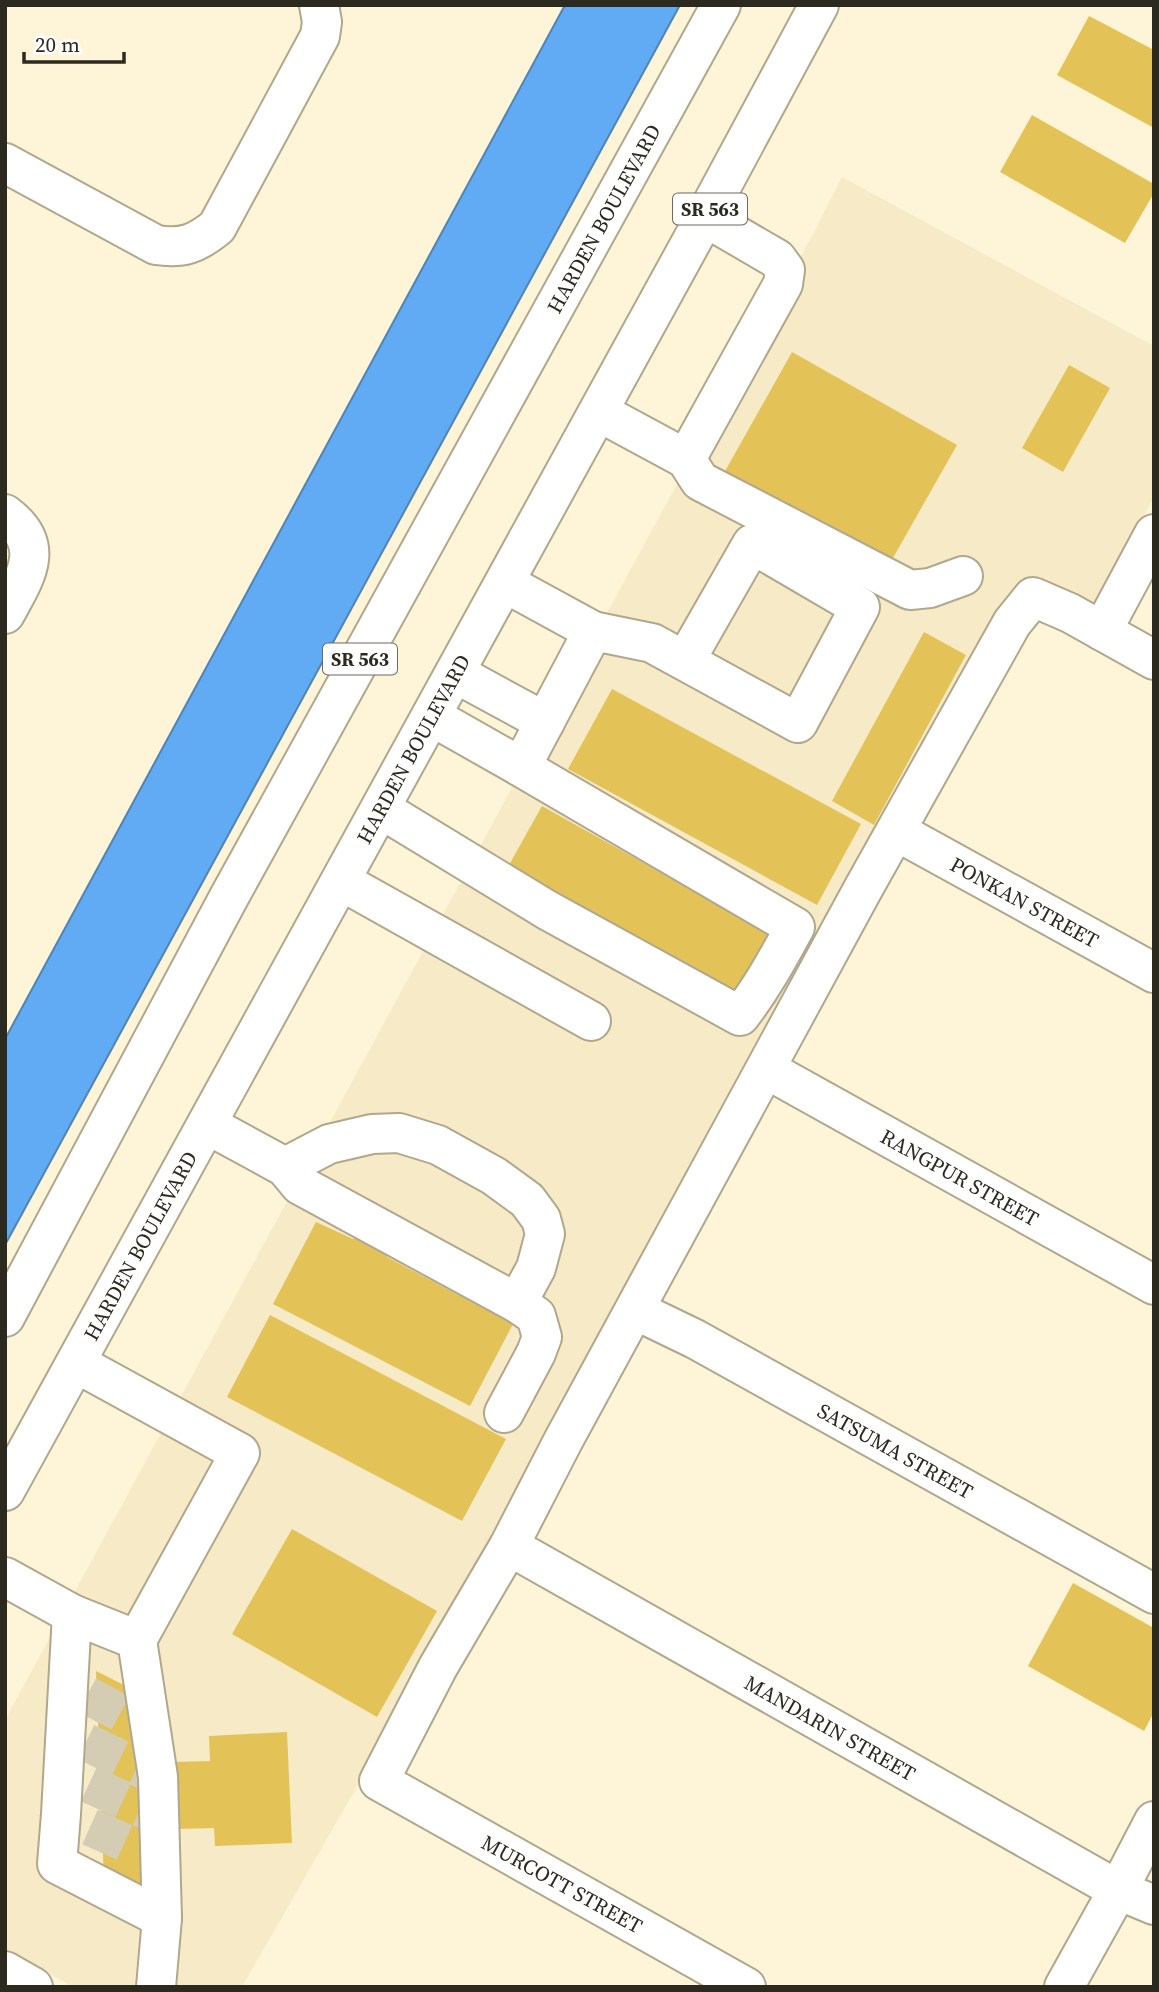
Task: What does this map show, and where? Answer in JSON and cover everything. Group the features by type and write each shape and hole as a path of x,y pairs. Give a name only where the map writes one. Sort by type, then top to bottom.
{"street":[{"path":"5,163 156,245 174,247 200,241 217,226 320,36 322,22 318,5"},
{"name":"HARDEN BOULEVARD","path":"5,1317 235,884 721,5"},
{"name":"HARDEN BOULEVARD","path":"5,1491 505,583 819,5"},
{"path":"686,459 783,284 785,270 777,258 705,217"},
{"path":"598,412 686,459 700,481 910,590 930,588 963,576"},
{"path":"5,514 16,523 29,541 30,560 26,575 5,614"},
{"path":"1102,631 1154,534"},
{"path":"505,583 593,631 652,643 798,723 860,607 752,544 685,661"},
{"path":"509,1546 563,1441 863,889 1012,623 1034,597 1070,613 1154,660"},
{"path":"521,766 593,631"},
{"path":"455,673 545,722"},
{"path":"381,809 547,910 740,1016 766,979 795,927 431,716"},
{"name":"PONKAN STREET","path":"897,831 1154,973"},
{"path":"341,881 591,1021"},
{"name":"RANGPUR STREET","path":"766,1069 1154,1285"},
{"path":"208,1125 285,1167 300,1185 517,1303 536,1316 542,1337 504,1413"},
{"path":"285,1167 329,1144 372,1134 399,1133 438,1145 494,1176 527,1200 541,1219 545,1234 536,1268 517,1303"},
{"name":"SATSUMA STREET","path":"635,1310 695,1339 1154,1594"},
{"path":"76,1363 240,1453 137,1640 138,1722 159,1777 144,1852 162,1918 156,1987"},
{"name":"MURCOTT STREET","path":"509,1546 438,1667 379,1781 746,1987"},
{"name":"MANDARIN STREET","path":"509,1546 1118,1890 1154,1905"},
{"path":"5,1577 72,1614 137,1640"},
{"path":"72,1614 78,1690 76,1820 57,1864 162,1918"},
{"path":"1064,1987 1154,1821"},
{"path":"5,1971 33,1987"}],"shaded area":[{"path":"842,177 1154,346 1154,497 1096,606 1041,579 1021,586 494,1538 423,1660 355,1790 242,1987 73,1987 5,1949 5,1720"}],"water":[{"path":"565,5 680,5 5,1245 5,1039"}],"building":[{"path":"1089,16 1154,50 1154,128 1057,75"},
{"path":"1032,115 1154,184 1154,193 1125,243 1000,172"},
{"path":"792,352 957,445 889,565 724,473"},
{"path":"1069,365 1110,388 1063,472 1022,448"},
{"path":"924,632 966,655 874,825 832,801"},
{"path":"612,689 861,824 817,905 568,769"},
{"path":"542,806 785,942 752,1001 509,865"},
{"path":"316,1222 353,1239 361,1235 384,1246 387,1257 513,1324 470,1406 273,1304"},
{"path":"270,1315 506,1439 462,1521 227,1397"},
{"path":"292,1529 437,1611 377,1717 232,1634"},
{"path":"1073,1583 1154,1628 1154,1712 1144,1731 1028,1666"},
{"path":"96,1671 136,1691 138,1763 210,1761 209,1736 287,1732 292,1843 215,1846 214,1828 140,1830 141,1903 104,1881"}],"tunnel":[{"path":"87,1695 124,1715"},
{"path":"86,1742 158,1777"},
{"path":"89,1784 160,1817"},
{"path":"90,1827 128,1844"}]}
